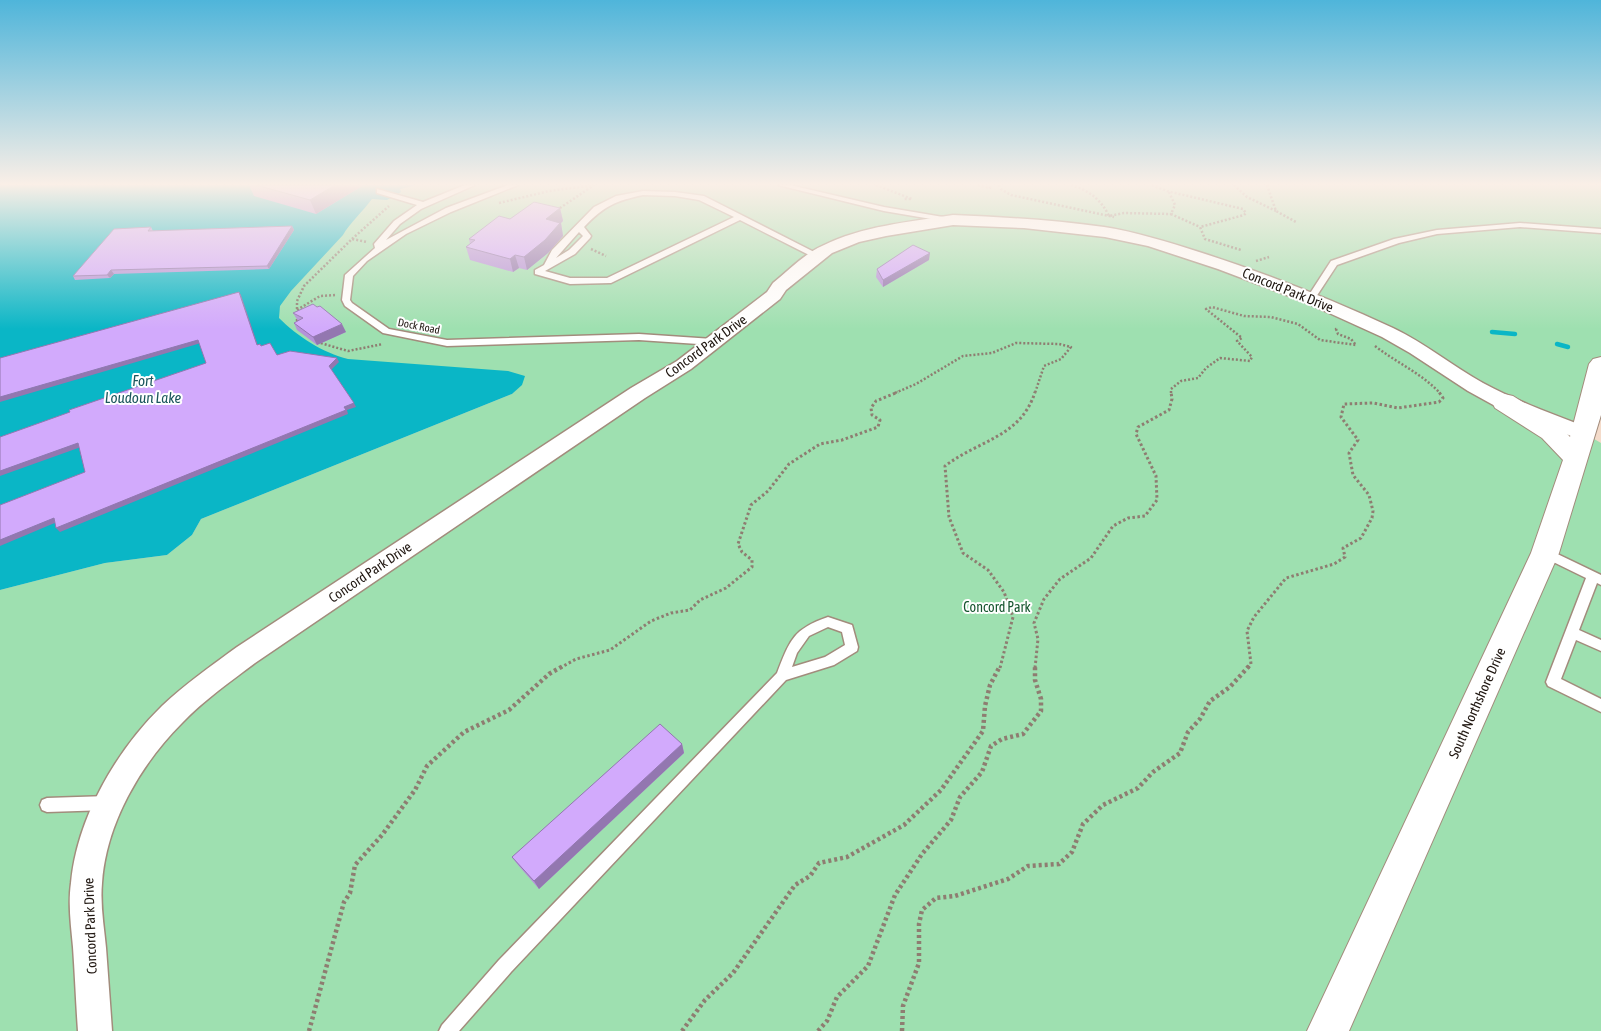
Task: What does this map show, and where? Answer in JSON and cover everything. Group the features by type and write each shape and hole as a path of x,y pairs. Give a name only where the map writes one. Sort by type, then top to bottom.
{"main road":[{"name":"South Northshore Drive","path":"1328,1031 1545,553 1580,446 1601,364"},
{"path":"1504,402 1551,432 1580,446"}],"street":[{"name":"Concord Park Drive","path":"95,1031 87,876 95,842 110,803 130,767 162,725 192,697 246,654 638,393 684,365 774,295 779,286 818,256 838,245 876,233"},
{"name":"Concord Park Drive","path":"1101,233 1130,237 1224,265 1340,310 1417,349 1475,387 1504,402"}],"lane":[{"path":"372,254 387,233"},
{"path":"347,295 349,275 384,244 405,233"},
{"path":"585,233 587,236 572,252 538,272 570,281 608,282 710,233"},
{"path":"772,233 818,256"},
{"path":"1311,298 1334,263 1397,241 1432,233"},
{"name":"Dock Road","path":"347,295 348,304 386,331 443,343 639,337 713,342"},
{"path":"1545,553 1597,578 1572,632 1553,682 1601,706"},
{"path":"448,1031 505,966 782,676 792,650 805,632 828,622 848,629 852,647 829,661 782,676"},
{"path":"1572,632 1601,646"},
{"path":"47,805 110,803"}],"path":[{"path":"352,239 358,233"},
{"path":"1203,233 1206,238 1240,250"},
{"path":"297,310 320,296 347,295"},
{"path":"818,1031 827,1021 837,997 868,966 895,895 922,854 951,820 960,797 982,772 991,746 1002,739 1024,734 1041,710 1041,700 1035,680 1034,659 1038,639 1034,623 1044,599 1060,579 1091,558 1113,526 1128,518 1146,516 1157,500 1156,476 1136,434 1138,427 1169,410 1172,389 1181,381 1198,378 1206,368 1220,358 1250,361 1252,357 1240,347 1237,341 1242,338 1232,328 1215,318 1206,309 1212,307 1244,316 1271,317 1298,324 1320,340 1356,345 1352,339 1338,334 1336,329 1356,326 1338,312 1340,310"},
{"path":"902,1031 903,1006 918,963 919,924 922,910 936,898 955,896 1008,879 1028,866 1059,864 1072,852 1083,824 1103,805 1138,788 1153,772 1180,753 1188,732 1200,719 1210,701 1230,687 1251,664 1247,631 1254,617 1286,578 1334,564 1345,557 1343,548 1361,538 1372,518 1373,511 1369,495 1353,475 1349,453 1358,440 1341,417 1344,404 1373,402 1398,408 1439,402 1443,398 1440,392 1417,372 1388,356 1371,342"},
{"path":"308,1031 344,902 350,893 354,865 382,834 409,797 427,766 464,732 509,710 549,674 576,659 610,650 651,621 671,613 690,610 700,600 726,588 752,567 752,560 742,552 738,544 751,505 768,492 789,464 820,444 842,440 878,427 880,420 872,415 871,408 876,401 916,384 963,356 992,353 1016,343 1059,344 1072,347 1061,359 1044,366 1030,407 1024,413 1023,418 1012,423 993,439 952,460 945,466 949,517 963,553 988,570 1004,592 1013,617 1000,667 990,685 985,706 983,731 941,790 904,825 847,857 820,863 810,876 795,885 780,909 756,938 733,973 704,1000 682,1031"}],"green space":[{"name":"Concord Park","path":"337,233 1601,233 1601,371 1584,433 1601,443 1601,1031 0,1031 0,590 105,563 167,555 192,535 201,519 512,394 522,384 346,366 275,330 282,294"}],"water":[{"name":"Fort Loudoun Lake","path":"0,233 344,233 291,291 280,306 279,318 294,331 329,353 348,359 508,371 525,376 522,385 512,394 201,519 192,535 167,555 105,563 0,590"}],"building":[{"path":"110,233 288,233 267,266 111,270 107,275 73,276"},
{"path":"477,233 551,233 524,257 515,255 510,259 466,247 475,240 469,239"},
{"path":"913,245 930,253 883,280 877,269"},
{"path":"239,292 257,345 260,344 261,346 270,343 277,355 290,351 337,358 329,366 354,403 344,407 346,410 56,528 54,518 0,540 0,505 85,472 78,443 0,471 0,437 70,412 69,410 206,363 198,340 0,397 0,358"},
{"path":"313,304 317,307 320,306 342,324 313,337 294,323 303,318 293,313"},
{"path":"660,724 682,744 534,881 512,857"}],"waterway":[{"path":"1492,332 1515,334"},
{"path":"1557,344 1568,347"}]}
